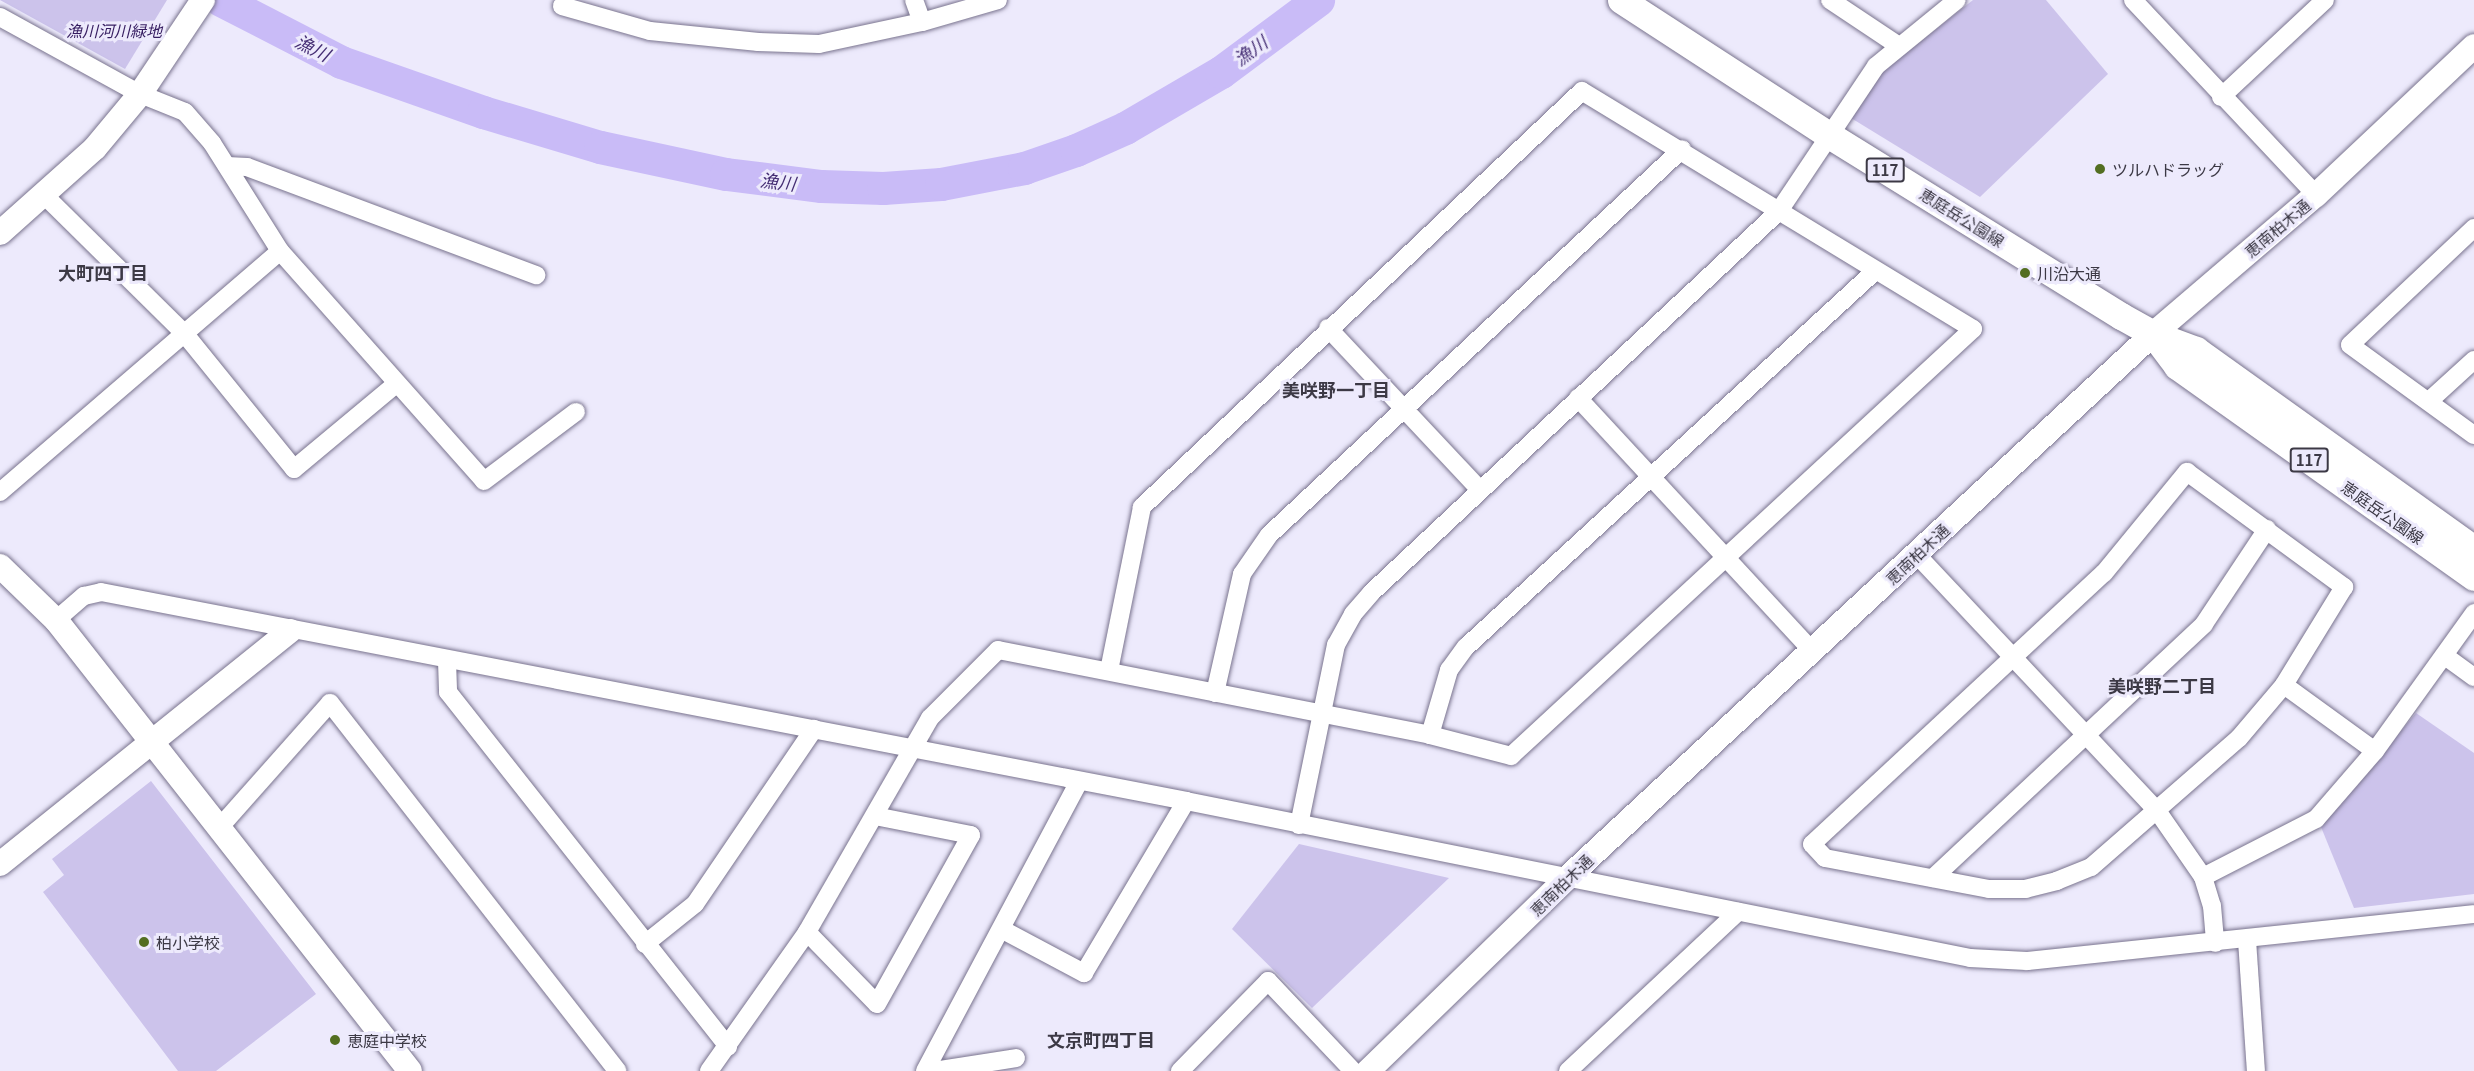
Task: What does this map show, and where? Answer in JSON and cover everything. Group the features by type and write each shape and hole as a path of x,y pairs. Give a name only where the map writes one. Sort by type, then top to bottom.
{"main road":[{"name":"恵庭岳公園線","path":"1621,0 1829,135 2153,334 2196,350 2474,549"},
{"name":"恵庭岳公園線","path":"2153,334 2177,366 2474,577"}],"street":[{"path":"0,233 95,148 140,94 203,0"},
{"path":"914,0 922,22"},
{"path":"559,2 650,31 758,42 819,44 922,22 998,0"},
{"path":"1830,0 1899,46"},
{"path":"1299,825 1336,645 1353,614 1371,592 1779,210 1876,66 1957,0"},
{"path":"2221,97 2325,0"},
{"path":"2141,3 2221,97 2316,195"},
{"path":"0,17 140,94 185,112 227,166 280,250 484,481 576,412"},
{"name":"恵南柏木通","path":"1368,1071 1567,878 2153,334 2316,195 2473,50"},
{"path":"709,1071 807,932 930,718 998,650 1430,735 1511,756 1973,329 1875,271 1682,149 1582,91 1328,328 1142,507 1109,671"},
{"path":"1215,693 1242,574 1269,535 1682,149"},
{"path":"227,166 248,167 536,275"},
{"path":"44,194 184,333 294,469 396,384"},
{"path":"2474,228 2350,345 2474,435"},
{"path":"0,492 280,250"},
{"path":"1430,735 1449,670 1466,647 1875,271"},
{"path":"1328,328 1480,490"},
{"path":"2429,401 2474,360"},
{"path":"1578,398 1649,478 1812,651"},
{"path":"2187,472 2344,587 2284,685 2239,738 2158,812 2091,867 2057,881 2026,889 1989,889 1825,858 1812,844 2012,659 2104,573 2187,472"},
{"path":"1933,878 2204,624 2267,529"},
{"path":"1916,555 2158,812 2203,877 2212,906 2215,943"},
{"path":"0,566 56,620 410,1071"},
{"path":"56,620 84,596 101,592 290,631 814,729 1078,783 1186,801 1970,958 2027,961 2247,940 2474,914"},
{"path":"2203,877 2316,819 2375,751 2474,613"},
{"path":"0,864 151,740 290,631"},
{"path":"2445,656 2474,677"},
{"path":"447,661 448,692 728,1047"},
{"path":"2284,685 2375,751"},
{"path":"219,828 330,703 617,1071"},
{"path":"645,944 695,904 814,729"},
{"path":"924,1071 1003,930 1078,783"},
{"path":"1003,930 1084,973 1186,801"},
{"path":"807,932 877,1004 970,835 875,816"},
{"path":"1568,1071 1738,912"},
{"path":"2247,940 2256,1071"},
{"path":"1180,1071 1268,981 1353,1071"},
{"path":"937,1071 1016,1058"}],"green space":[{"name":"漁川河川緑地","path":"0,0 167,0 125,69"},
{"path":"1973,0 2046,0 2108,74 1980,197 1851,118 1863,87"},
{"path":"2416,713 2474,753 2474,894 2354,908 2321,827"},
{"path":"151,781 316,994 216,1071 178,1071 43,892 64,875 52,859"},
{"path":"1299,844 1449,878 1312,1008 1232,929"}],"waterway":[{"name":"漁川","path":"221,0 341,62 483,112 600,147 726,174 821,186 883,188 941,184 1024,168 1076,150 1125,128 1221,72 1318,0"}],"place":[{"name":"ツルハドラッグ","path":"2100,169"},
{"name":"川沿大通","path":"2025,273"},
{"name":"柏小学校","path":"144,942"},
{"name":"恵庭中学校","path":"335,1040"}],"district":[{"name":"大町四丁目","path":"103,272"},
{"name":"美咲野一丁目","path":"1336,389"},
{"name":"美咲野二丁目","path":"2162,685"},
{"name":"文京町四丁目","path":"1101,1039"}]}
